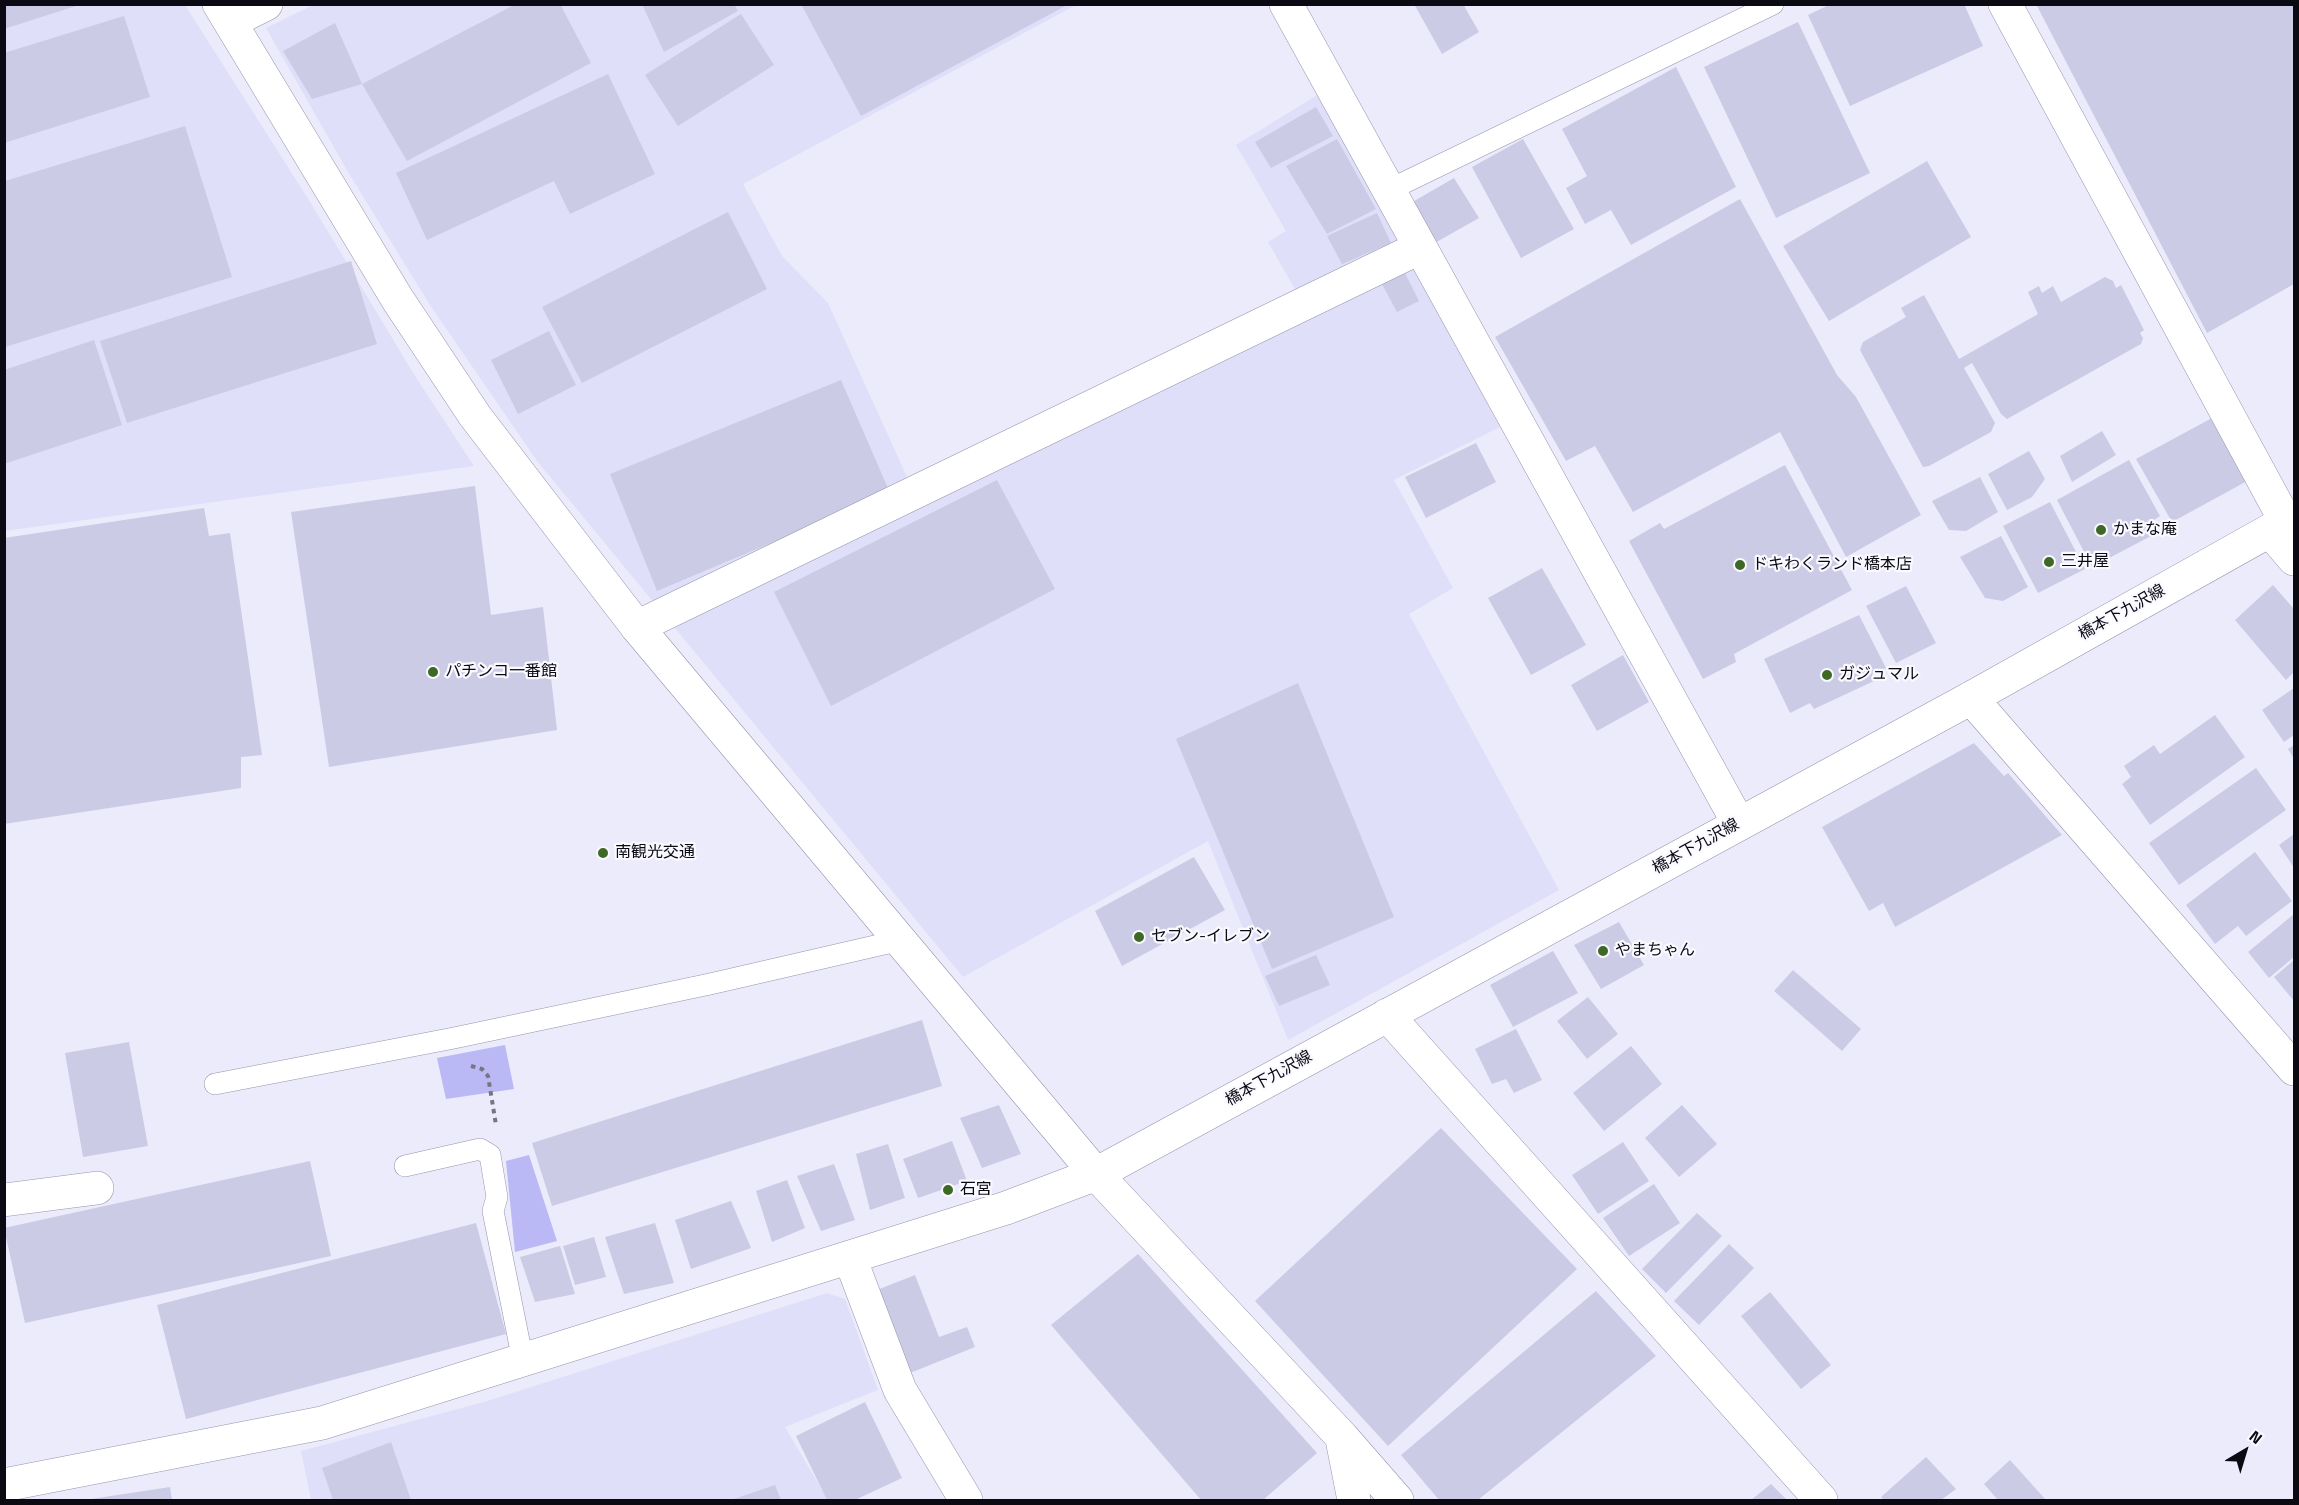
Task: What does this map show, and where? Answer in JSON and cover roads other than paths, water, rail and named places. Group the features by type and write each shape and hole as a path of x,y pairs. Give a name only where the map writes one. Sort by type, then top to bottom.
{"street":[{"path":"266,4 224,13 398,300 475,416 637,627 1096,1174 1342,1437 1397,1500"},
{"path":"1286,4 1739,824"},
{"path":"2005,4 2284,523 2295,559"},
{"path":"637,627 1419,248"},
{"name":"橋本下九沢線","path":"4,1485 322,1423 1006,1208 1096,1174 1971,698 2284,523"},
{"path":"1971,698 2295,1069"},
{"path":"1387,1015 1821,1500"},
{"path":"4,1200 97,1188"},
{"path":"850,1258 900,1390 966,1500"},
{"path":"1342,1437 1354,1500"}],"lane":[{"path":"1389,190 1773,4"},
{"path":"215,1084 454,1038 698,987 901,940"},
{"path":"405,1166 480,1149 490,1155 497,1197 493,1211 523,1361"}],"place":[{"name":"かまな庵","path":"2101,530"},
{"name":"三井屋","path":"2049,562"},
{"name":"ドキわくランド橋本店","path":"1740,565"},
{"name":"パチンコ一番館","path":"433,672"},
{"name":"ガジュマル","path":"1827,675"},
{"name":"南観光交通","path":"603,853"},
{"name":"セブン-イレブン","path":"1139,937"},
{"name":"やまちゃん","path":"1603,951"},
{"name":"石宮","path":"948,1190"}]}
